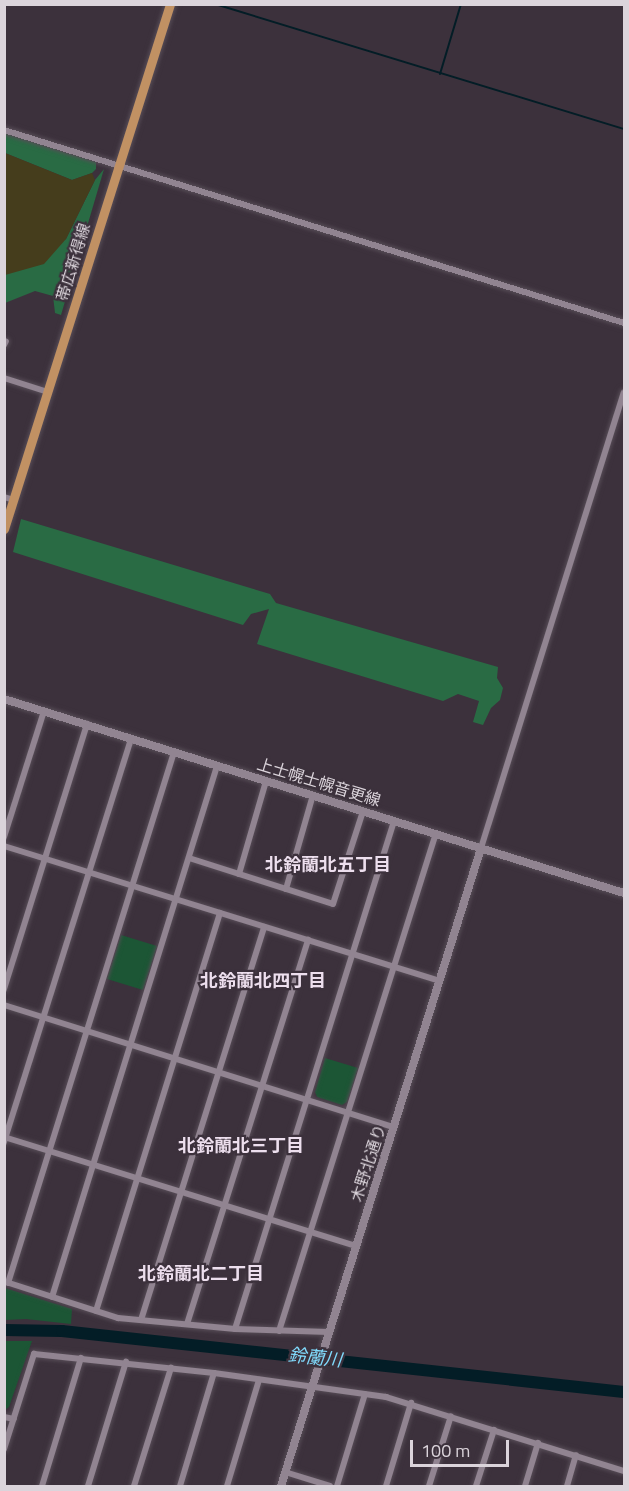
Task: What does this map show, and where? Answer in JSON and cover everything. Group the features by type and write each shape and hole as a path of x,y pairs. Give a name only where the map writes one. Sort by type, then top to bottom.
{"main road":[{"name":"帯広新得線","path":"4,529 9,499 48,392 170,4"},
{"name":"上士幌士幌音更線","path":"4,699 624,893"}],"street":[{"path":"4,130 624,324"},
{"path":"4,378 48,392"},
{"path":"481,848 624,393"},
{"path":"4,837 44,711"},
{"path":"4,989 87,724"},
{"path":"131,738 5,1138 356,1246"},
{"path":"174,752 50,1151 6,1282 118,1318 235,1329 329,1332"},
{"path":"52,1297 217,766"},
{"path":"239,874 266,781"},
{"path":"286,889 314,795"},
{"path":"189,858 333,904 363,811"},
{"path":"235,1329 394,821"},
{"path":"279,1331 436,833"},
{"path":"4,846 440,981"},
{"name":"木野北通り","path":"281,1486 481,848"},
{"path":"96,1311 220,913"},
{"path":"141,1320 264,927"},
{"path":"187,1324 308,940"},
{"path":"4,1005 394,1127"},
{"path":"4,1449 34,1354 214,1373 365,1394 411,1403 624,1471"},
{"path":"42,1486 81,1358"},
{"path":"88,1486 126,1362"},
{"path":"135,1486 171,1368"},
{"path":"180,1486 214,1373"},
{"path":"227,1486 259,1380"},
{"path":"337,1486 365,1394"},
{"path":"386,1486 411,1403"},
{"path":"429,1486 451,1416"},
{"path":"4,1417 14,1419"},
{"path":"476,1486 494,1430"},
{"path":"525,1486 538,1443"},
{"path":"567,1486 576,1455"},
{"path":"285,1472 330,1486"}],"green space":[{"path":"4,133 96,162 96,169 92,173 72,180 5,153"},
{"path":"104,169 61,315 55,313 53,296 35,291 5,303 5,275 66,239 95,180"},
{"path":"21,519 270,594 276,603 498,667 497,678 503,688 500,700 491,708 483,725 473,722 479,701 458,694 443,701 257,644 269,609 251,614 243,625 13,552"},
{"path":"121,935 157,946 143,990 107,979"},
{"path":"325,1058 358,1068 347,1102 342,1105 317,1097 315,1092"},
{"path":"5,1288 72,1309 71,1324 26,1319 5,1320"},
{"path":"5,1341 32,1341 9,1407 5,1410"}],"sand":[{"path":"5,153 72,180 92,173 95,180 66,239 44,264 5,275"}],"waterway":[{"path":"215,4 624,129"},
{"path":"440,74 461,4"},
{"name":"鈴蘭川","path":"4,1330 62,1331 624,1392"}],"district":[{"name":"北鈴蘭北五丁目","path":"328,865"},
{"name":"北鈴蘭北四丁目","path":"263,981"},
{"name":"北鈴蘭北三丁目","path":"241,1146"},
{"name":"北鈴蘭北二丁目","path":"201,1274"}]}
